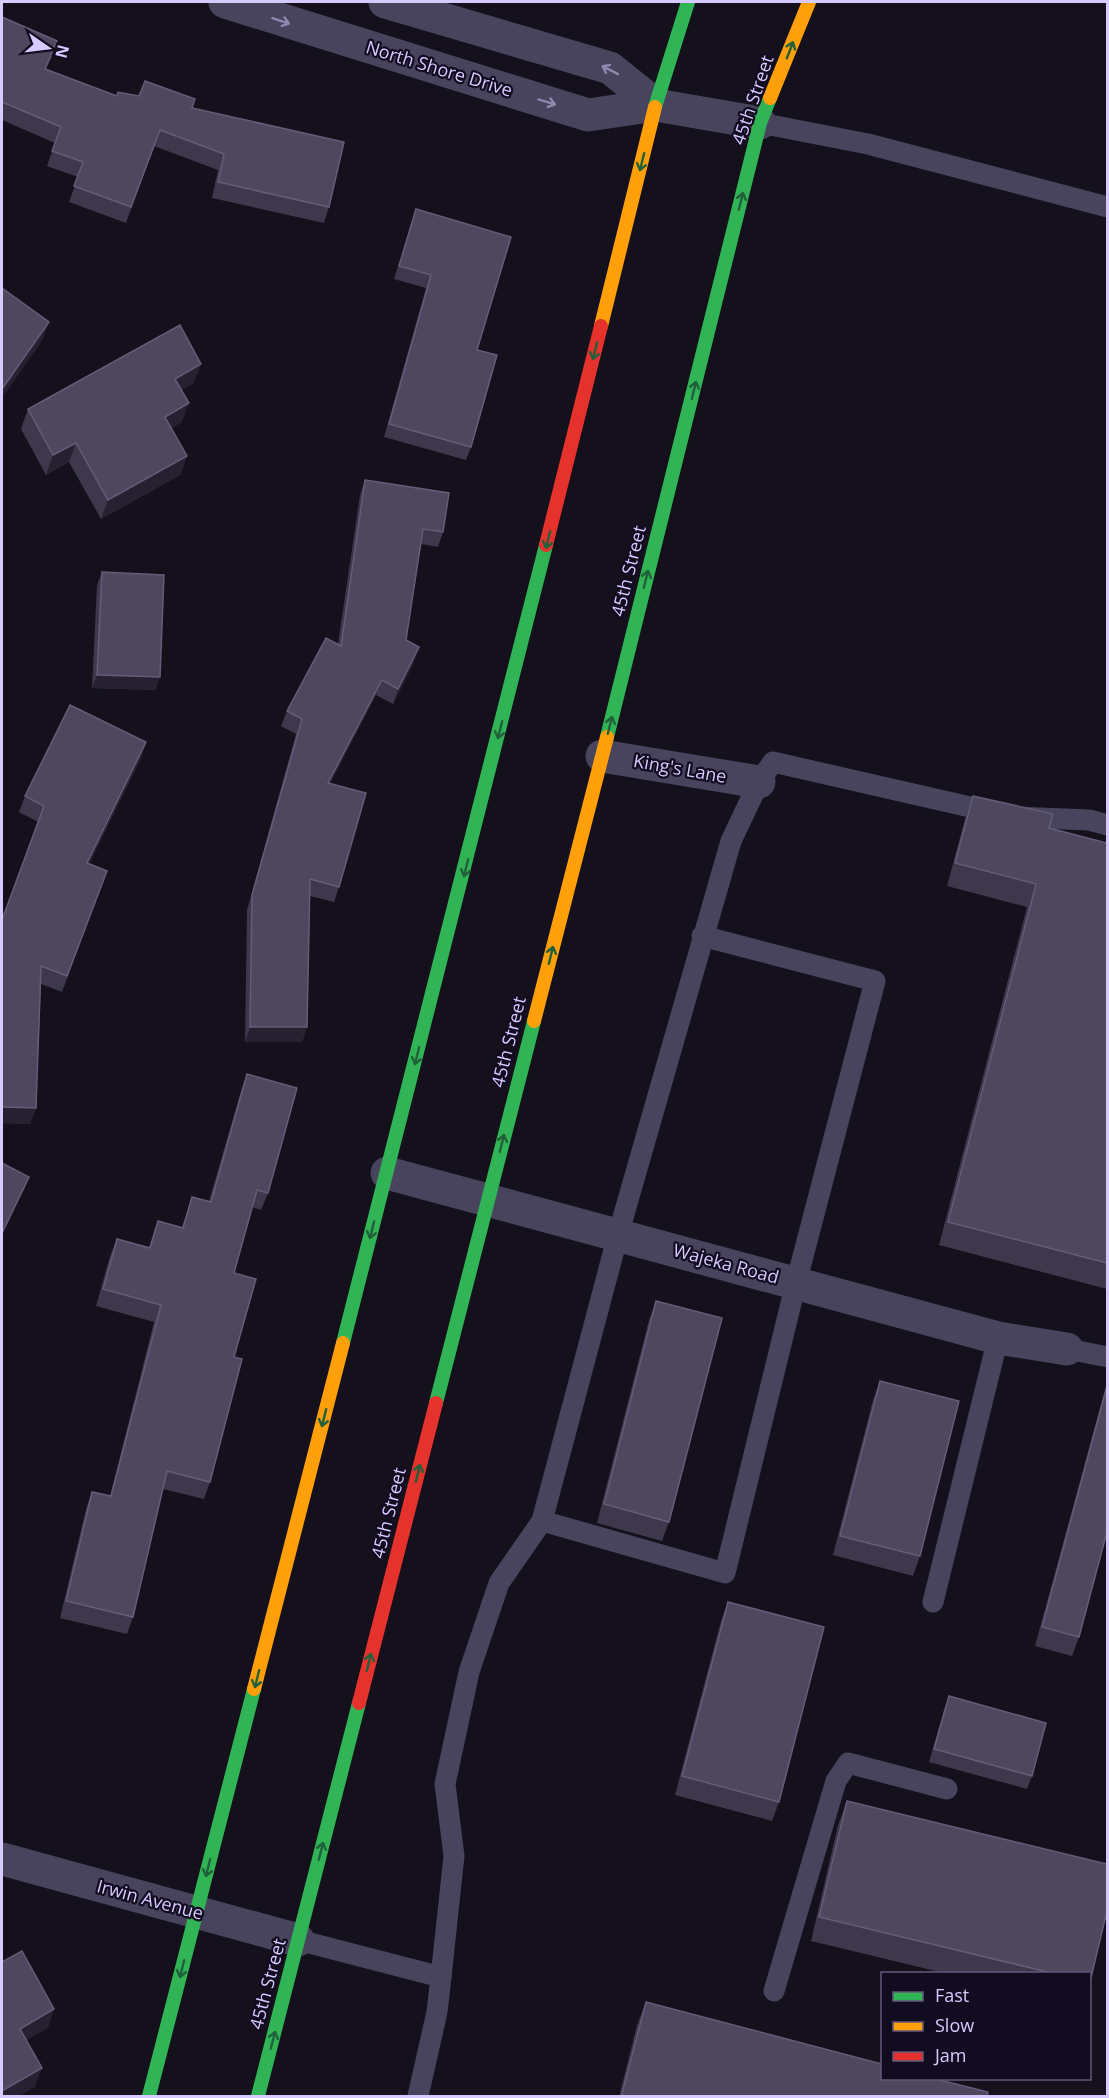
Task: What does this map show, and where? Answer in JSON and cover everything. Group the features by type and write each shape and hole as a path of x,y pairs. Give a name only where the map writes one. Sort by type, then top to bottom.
{"main road":[{"path":"149,2097 387,1173 656,105 688,2"},
{"name":"45th Street","path":"258,2097 602,756 760,123 809,2"}],"street":[{"name":"North Shore Drive","path":"225,2 588,115 656,105 760,123"},
{"name":"North Shore Drive","path":"385,2 610,68 656,105"},
{"name":"King's Lane","path":"602,756 759,782"},
{"name":"Wajeka Road","path":"387,1173 999,1338 1067,1349"},
{"name":"Irwin Avenue","path":"2,1859 298,1940"}],"lane":[{"path":"760,123 868,144 1107,207"},
{"path":"418,2097 437,2012 454,1857 445,1784 469,1672 499,1583 542,1521 618,1235 702,936 731,841 759,782 773,762 1014,817 1089,820 1107,825"},
{"path":"542,1521 725,1573 796,1283 875,981 702,936"},
{"path":"933,1602 999,1338"},
{"path":"1067,1349 1107,1357"},
{"path":"774,1991 836,1781 848,1763 947,1790"},
{"path":"298,1940 441,1977"}],"building":[{"path":"2,17 57,41 45,69 117,96 118,92 139,96 145,81 195,99 192,108 344,142 329,207 218,182 224,154 160,130 131,207 74,186 83,162 52,151 61,127 2,102"},
{"path":"416,209 511,237 477,350 497,355 471,447 389,424 431,275 399,266"},
{"path":"2,288 49,322 2,389"},
{"path":"180,325 201,364 175,379 189,403 165,417 187,456 108,500 76,443 53,455 28,409"},
{"path":"365,480 449,493 443,532 423,529 406,640 419,647 398,689 382,680 328,783 366,793 339,887 310,879 307,1027 250,1027 252,895 302,719 287,711 326,638 341,646"},
{"path":"102,572 164,575 160,677 97,675"},
{"path":"70,705 146,742 87,863 107,871 67,976 41,966 36,1108 2,1107 2,920 44,806 25,796"},
{"path":"973,796 1053,814 1049,828 1107,843 1107,1263 948,1222 1036,884 955,863"},
{"path":"247,1074 297,1088 268,1193 257,1190 234,1273 256,1279 234,1357 242,1359 210,1482 167,1471 133,1617 66,1601 92,1492 111,1496 161,1305 103,1289 117,1239 150,1248 158,1221 183,1228 192,1197 211,1202"},
{"path":"2,1163 29,1177 2,1233"},
{"path":"656,1301 722,1318 669,1522 604,1504"},
{"path":"880,1381 959,1401 920,1556 840,1536"},
{"path":"1107,1386 1107,1532 1079,1637 1042,1627"},
{"path":"728,1602 824,1627 779,1802 682,1776"},
{"path":"949,1696 1046,1723 1032,1776 934,1749"},
{"path":"847,1801 1107,1864 1107,1911 1091,1978 1091,1972 1048,1972 819,1917"},
{"path":"22,1951 54,2009 20,2029 42,2068 2,2091 2,1962"},
{"path":"646,2002 881,2064 881,2080 940,2080 988,2092 987,2097 621,2097"}],"traffic: fast":[{"path":"655,107 688,2"},
{"path":"607,737 760,123 770,98"},
{"path":"343,1343 546,545"},
{"path":"436,1403 534,1021"},
{"path":"149,2096 254,1689"},
{"path":"258,2096 359,1703"}],"traffic: slow":[{"path":"770,98 809,2"},
{"path":"601,326 655,107"},
{"path":"534,1021 607,737"},
{"path":"254,1689 343,1343"}],"traffic: jam":[{"path":"546,545 601,326"},
{"path":"359,1703 436,1403"}]}
